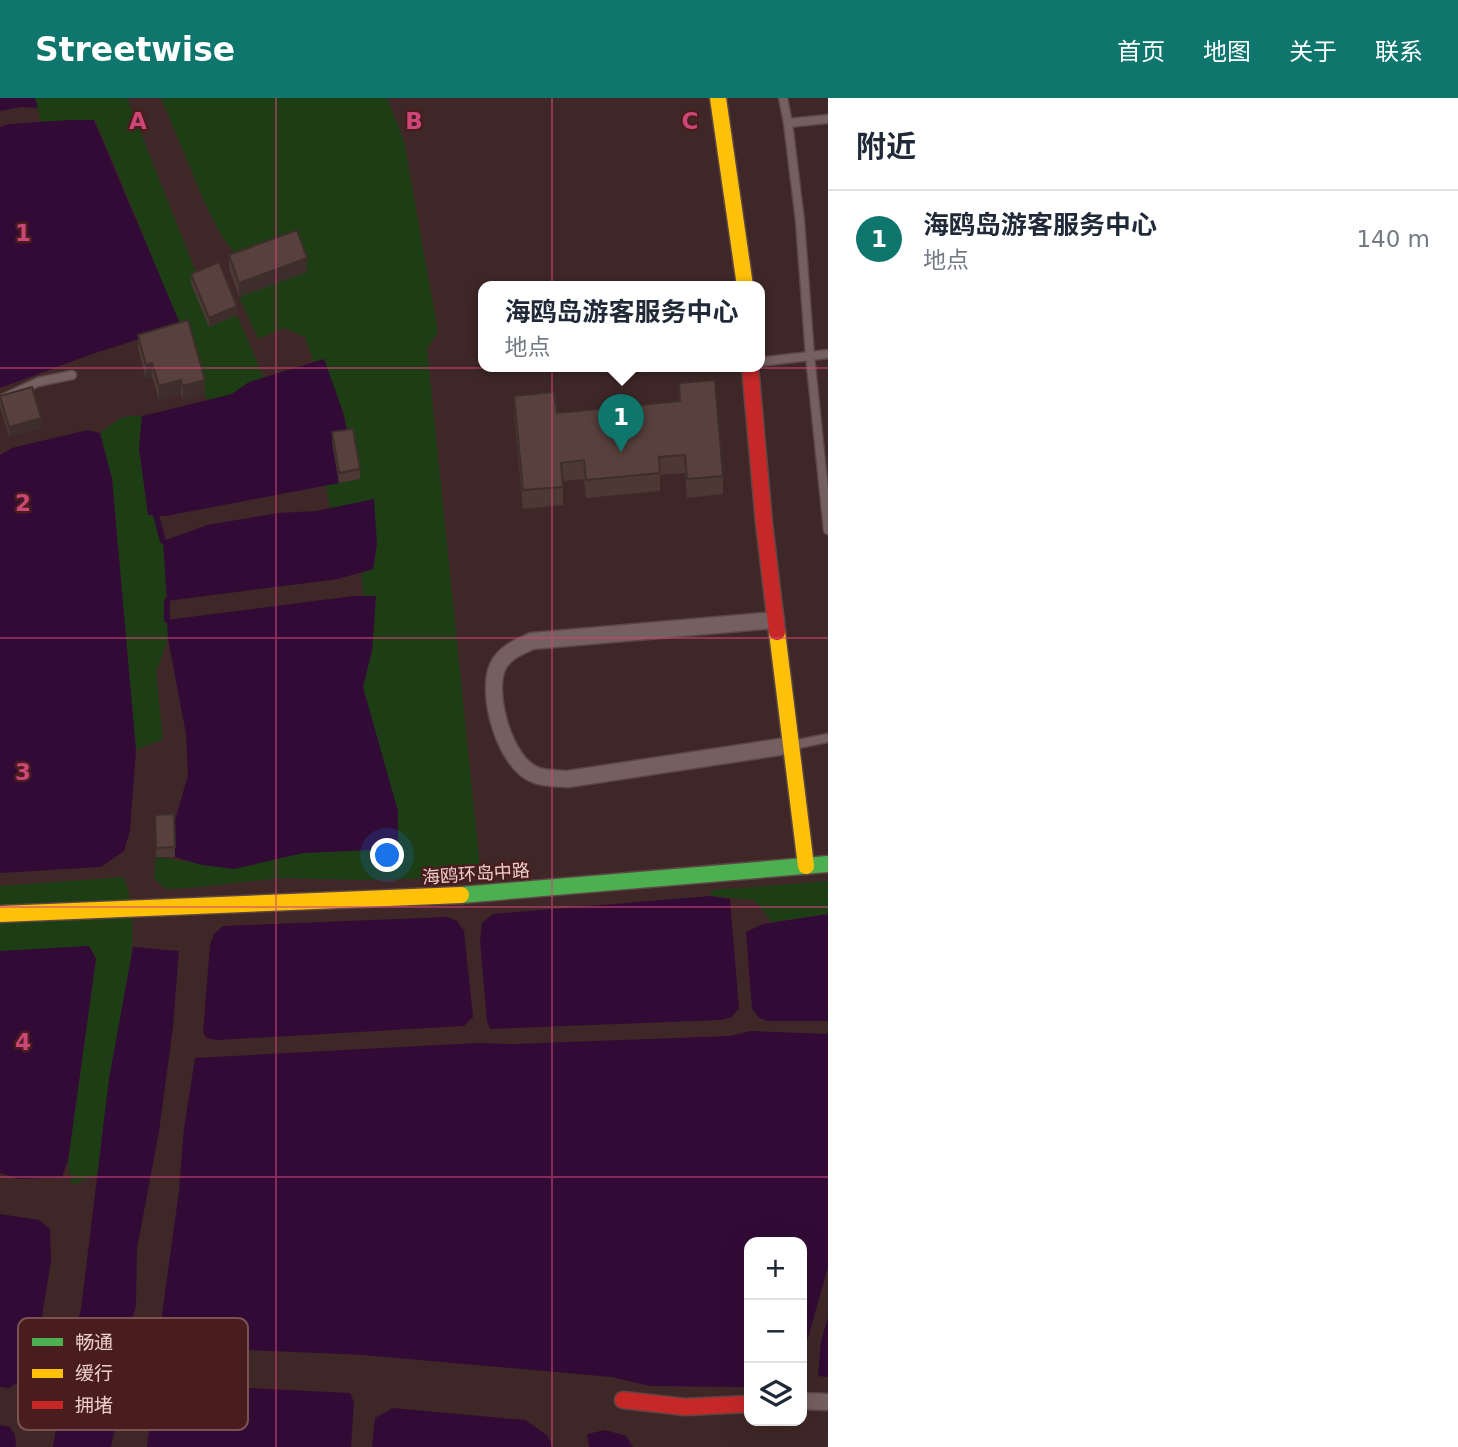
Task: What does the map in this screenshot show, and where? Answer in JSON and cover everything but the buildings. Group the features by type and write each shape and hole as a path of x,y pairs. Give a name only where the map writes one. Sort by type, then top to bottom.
{"street":[{"path":"718,98 743,281"},
{"path":"751,372 776,620 806,866"},
{"path":"776,620 532,641 511,650 498,666 494,685 500,730 514,757 535,775 568,779 793,745"},
{"name":"海鸥环岛中路","path":"0,914 463,895 828,864"},
{"path":"624,1400 685,1407 744,1404"},
{"path":"807,1401 828,1402"}],"lane":[{"path":"783,98 800,221 810,356 828,530"},
{"path":"788,123 828,119"},
{"path":"765,361 828,354"},
{"path":"0,400 38,382 72,375"},
{"path":"793,745 828,738"}],"green space":[{"path":"35,98 127,98 199,280 209,327 237,315 264,378 249,382 232,394 207,400 153,259 95,120 41,122"},
{"path":"161,98 387,98 404,141 438,332 427,349 481,877 359,880 280,878 166,889 154,878 156,857 234,869 303,853 371,850 368,706 363,687 372,650 376,597 364,596 361,573 373,569 377,544 373,500 330,508 326,485 359,478 343,412 324,360 314,363 305,337 284,328 258,339 239,297 243,264 221,235 203,199"},
{"path":"142,416 139,448 148,514 156,515 163,541 168,639 156,673 163,739 136,750 112,479 100,433 119,419"},
{"path":"123,877 130,897 132,948 109,1079 98,1175 72,1185 68,1161 96,959 89,946 0,951 0,886"},
{"path":"828,881 828,914 772,922 754,900 711,896 712,890"}],"shaded area":[{"path":"0,98 35,98 38,108 21,107 0,111"},
{"path":"94,120 181,326 95,353 0,388 0,127"},
{"path":"324,359 343,412 349,439 332,442 339,483 166,516 148,515 139,448 142,416 232,394 249,382"},
{"path":"87,430 100,433 112,479 136,750 130,831 124,851 101,867 0,873 0,455 12,448"},
{"path":"374,499 377,544 373,569 338,579 167,601 163,541 207,525 278,513 316,511"},
{"path":"353,596 376,596 372,650 363,687 398,811 398,844 371,850 303,853 234,869 202,865 175,857 174,824 188,775 186,734 168,639 167,620"},
{"path":"711,896 730,899 739,1008 732,1017 721,1020 490,1029 480,941 482,923 493,914"},
{"path":"828,914 828,1021 768,1021 759,1018 752,1009 746,932 763,924"},
{"path":"447,917 457,921 464,931 473,1017 464,1026 217,1040 206,1038 203,1032 210,945 214,934 223,926"},
{"path":"89,946 96,959 68,1161 62,1177 19,1179 0,1173 0,951"},
{"path":"133,947 179,951 173,1027 159,1131 137,1249 136,1306 133,1318 78,1318 81,1309 109,1079"},
{"path":"751,1031 828,1034 828,1267 807,1341 807,1237 744,1237 744,1387 650,1386 611,1377 363,1355 248,1350 248,1318 163,1318 184,1128 195,1058 477,1043 730,1036"},
{"path":"0,1214 39,1220 50,1229 51,1261 42,1318 18,1318 18,1382 9,1388 0,1387"},
{"path":"828,1317 828,1377 818,1376 821,1341"},
{"path":"248,1388 350,1393 354,1402 351,1447 147,1447 149,1430 248,1430"},
{"path":"393,1408 525,1420 547,1435 553,1447 372,1447 375,1418"},
{"path":"0,1425 10,1427 15,1435 16,1447 0,1447"},
{"path":"56,1430 115,1430 111,1447 53,1447"},
{"path":"605,1430 626,1436 633,1447 589,1447 587,1434"}],"waterway":[{"path":"156,515 163,541"},
{"path":"167,601 167,620"}],"traffic: fast":[{"path":"461,895 828,864"}],"traffic: slow":[{"path":"718,98 744,281"},
{"path":"777,632 806,866"},
{"path":"0,914 461,895"}],"traffic: jam":[{"path":"751,372 777,632"},
{"path":"623,1400 685,1407 744,1404"}],"place":[{"name":"海鸥岛游客服务中心","path":"621,452"}]}
